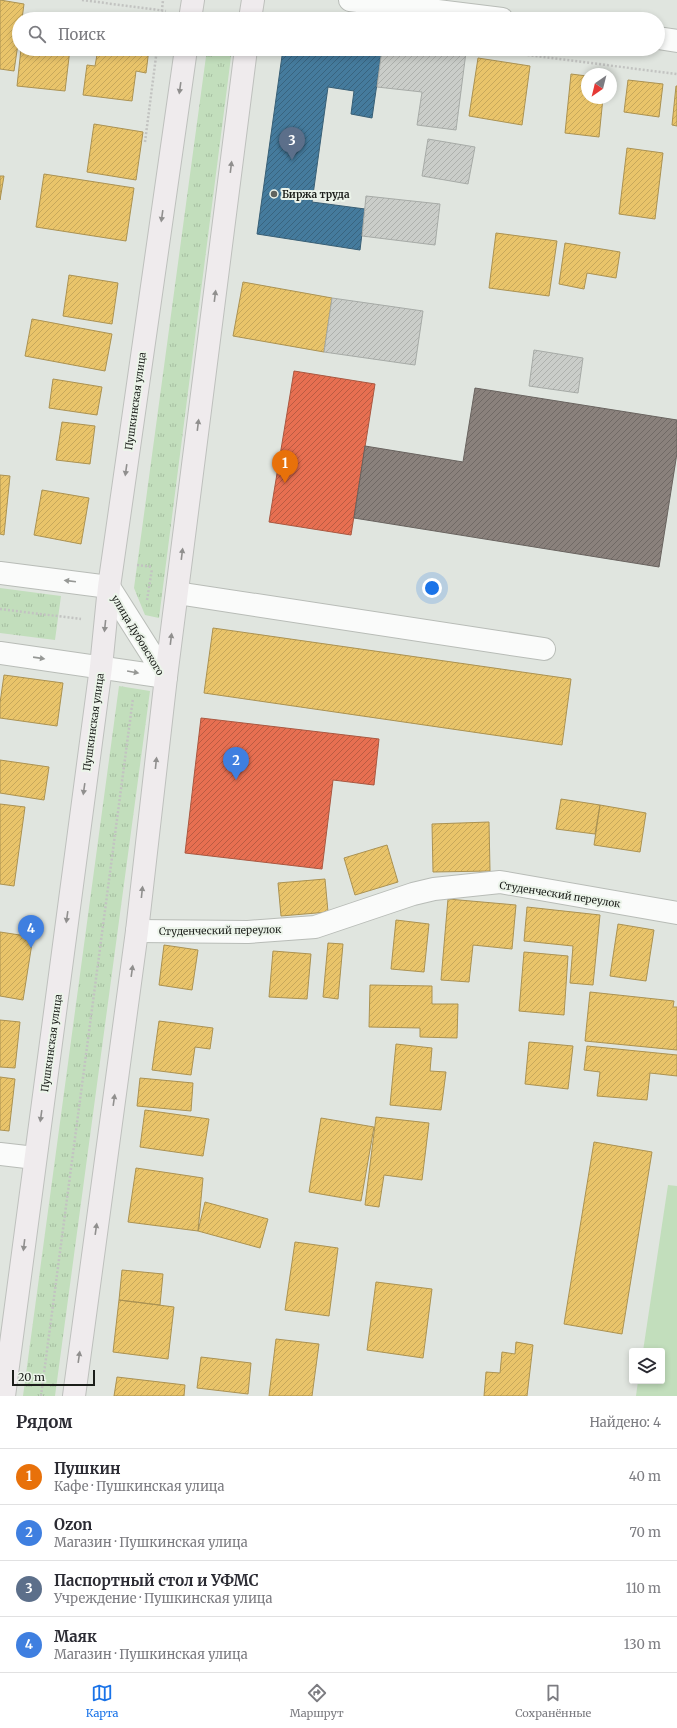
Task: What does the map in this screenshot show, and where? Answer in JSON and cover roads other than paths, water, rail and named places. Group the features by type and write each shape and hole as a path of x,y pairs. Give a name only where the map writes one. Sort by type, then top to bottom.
{"main road":[{"path":"251,12 252,0"},
{"name":"Пушкинская улица","path":"4,1396 100,667 109,587 185,56"},
{"path":"74,1396 137,931 166,678 245,56"}],"street":[{"path":"350,0 446,12"},
{"path":"665,39 677,41"},
{"name":"улица Дубовского","path":"0,573 109,587 166,678"},
{"path":"177,593 544,649"},
{"name":"улица Дубовского","path":"0,653 166,678"},
{"name":"Студенческий переулок","path":"137,931 248,932 314,927 413,894 434,889 500,882 677,913"},
{"path":"0,1154 35,1158"}],"place":[{"name":"Паспортный стол и УФМС","path":"292,160"},
{"name":"Биржа труда","path":"274,194"},
{"name":"Пушкин","path":"285,483"},
{"name":"Ozon","path":"236,780"},
{"name":"Маяк","path":"31,948"}]}
